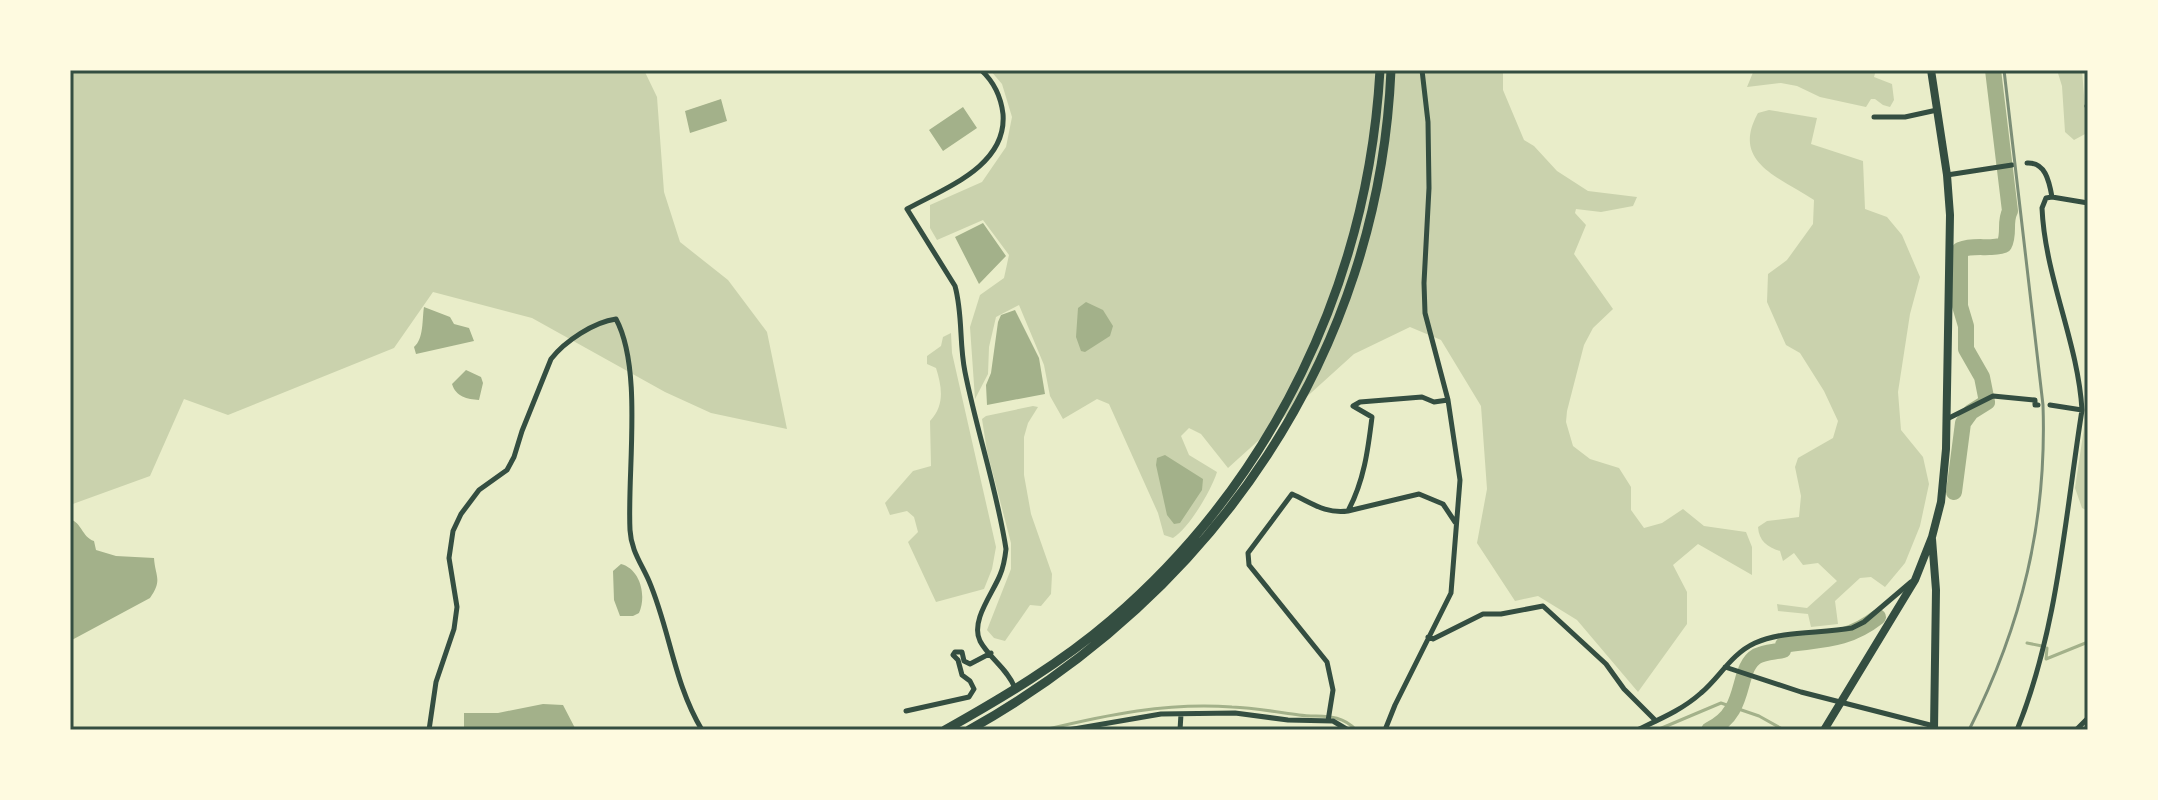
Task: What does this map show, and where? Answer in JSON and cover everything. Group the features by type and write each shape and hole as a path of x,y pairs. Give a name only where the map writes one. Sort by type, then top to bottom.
{"highway":[{"path":"969,730 1032,692 1116,629 1162,586 1259,450 1308,363 1346,266 1370,163 1380,70"},
{"path":"945,730 1015,689 1110,621 1144,589 1268,456 1318,367 1357,268 1375,198 1388,119 1391,70"}],"main road":[{"path":"1824,730 1915,580 1932,537 1941,502 1946,461 1950,215 1931,70"},
{"path":"1932,537 1935,583 1934,728"},
{"path":"1915,580 1929,578 1935,583"}],"street":[{"path":"981,70 989,78 1002,108 1000,141 979,167 907,209 955,286 961,313 964,369 1006,549 1004,564 980,617 978,632 981,641 1005,669 1015,689"},
{"path":"1385,730 1451,593 1460,480 1448,400 1425,313 1428,122 1422,70"},
{"path":"1874,117 1905,117 1937,110"},
{"path":"2027,163 2042,166 2052,197"},
{"path":"1947,175 2007,166"},
{"path":"2017,730 2040,664 2051,613 2082,410 2080,384 2053,278 2042,208 2046,198 2052,197 2088,203"},
{"path":"429,730 436,682 454,629 457,607 449,558 453,531 479,490 507,470 556,352 588,330 616,319 624,333 630,376 632,549 649,580 686,699 702,730"},
{"path":"1348,511 1361,481 1372,417 1353,406 1360,402 1422,397 1434,402 1448,400"},
{"path":"1947,419 1986,398 2035,400 2035,405 2038,405"},
{"path":"2050,405 2082,410"},
{"path":"1328,717 1333,690 1327,662 1249,565 1248,553 1292,494 1333,513 1419,494 1443,504 1456,523"},
{"path":"1637,730 1684,707 1704,691 1737,653 1770,637 1852,628 1864,622 1915,580"},
{"path":"1428,637 1433,639 1483,614 1543,606 1606,664 1624,689 1656,721"},
{"path":"906,711 969,697 974,689 962,675 958,660 953,655 962,652 964,661 970,664 991,653"},
{"path":"1725,667 1801,692 1934,728"},
{"path":"1068,730 1124,719 1235,713 1288,720 1328,717 1348,730"},
{"path":"1181,714 1182,729"},
{"path":"2076,730 2088,718"}],"shaded area":[{"path":"70,70 644,70 657,97 664,192 680,242 728,280 767,332 787,429 711,413 665,392 532,318 433,292 394,348 228,415 184,399 150,476 70,505"},
{"path":"990,70 1503,70 1503,90 1524,140 1534,146 1557,171 1588,191 1637,197 1633,206 1601,212 1576,209 1575,213 1586,225 1574,254 1613,309 1593,328 1584,345 1567,411 1566,422 1573,446 1590,459 1619,468 1631,487 1631,510 1644,528 1662,523 1683,509 1704,526 1746,532 1752,547 1752,575 1698,544 1673,565 1687,592 1687,624 1638,692 1577,620 1538,596 1515,601 1477,543 1487,489 1481,406 1441,340 1410,327 1354,354 1228,468 1201,434 1189,428 1181,436 1189,455 1217,472 1205,499 1186,526 1173,538 1164,535 1158,513 1109,404 1097,399 1063,419 1050,396 1044,365 1019,305 996,317 989,347 988,374 975,399 970,327 980,295 1004,278 1009,255 983,220 937,240 930,228 930,205 982,182 1006,147 1012,117 1002,84"},
{"path":"1754,70 1876,70 1874,77 1892,84 1894,100 1890,107 1871,99 1866,107 1820,97 1797,86 1781,83 1747,87"},
{"path":"2057,70 2082,70 2087,133 2074,140 2065,132 2062,86"},
{"path":"721,99 727,121 690,133 685,111"},
{"path":"963,107 977,128 943,151 929,130"},
{"path":"1769,110 1817,118 1811,144 1863,161 1865,209 1887,217 1902,235 1920,277 1910,314 1898,392 1901,430 1923,457 1929,484 1920,526 1905,563 1885,587 1871,577 1860,578 1835,601 1838,624 1811,627 1808,614 1778,611 1777,604 1807,608 1837,581 1818,563 1803,565 1794,553 1783,561 1780,551 1762,540 1758,527 1767,521 1799,517 1801,496 1795,467 1798,458 1833,438 1838,421 1824,391 1800,353 1786,345 1767,302 1768,274 1787,260 1813,224 1814,200 1774,176 1754,156 1750,144 1751,130 1758,113"},
{"path":"983,223 1006,256 979,284 955,237"},
{"path":"1086,302 1103,310 1113,326 1110,336 1085,352 1081,351 1076,337 1078,308"},
{"path":"424,307 450,317 454,324 469,328 474,341 416,354 414,347 421,334"},
{"path":"1015,310 1039,358 1045,394 987,405 986,385 991,373 998,322 1001,315"},
{"path":"951,333 952,353 996,547 984,589 936,602 908,542 918,532 914,517 907,511 890,515 885,503 913,471 931,466 930,421 938,409 941,389 936,368 927,364 927,356 941,346 943,337"},
{"path":"466,370 481,377 483,383 479,400 462,396 452,384"},
{"path":"1038,407 1024,437 1024,475 1031,514 1052,574 1051,594 1041,606 1030,605 1005,641 994,638 987,630 1011,569 1011,543 987,451 982,419"},
{"path":"2086,415 2088,511 2082,508 2075,488"},
{"path":"1165,455 1203,479 1202,490 1180,523 1174,524 1167,515 1156,465 1157,458"},
{"path":"70,519 94,541 96,550 116,556 154,558 157,578 150,598 70,641"},
{"path":"621,564 633,571 642,591 639,613 633,616 620,616 614,600 613,571"},
{"path":"543,704 563,705 576,730 464,730 464,713 498,713"}],"waterway":[{"path":"1954,492 1963,423 1971,412 1987,402 1982,377 1966,349 1966,326 1960,306 1960,250 2004,245 2010,211 1993,70"},
{"path":"1709,730 1730,713 1750,662 1757,656 1783,650 1783,645 1844,635 1878,617"},
{"path":"2047,648 2046,659 2088,642"},
{"path":"2027,643 2042,646"},
{"path":"1657,730 1721,703 1759,716 1784,730"},
{"path":"1044,730 1137,711 1184,706 1249,708 1329,717 1343,720 1356,730"}],"railway":[{"path":"1969,730 1988,691 2017,612 2041,490 2043,405 2004,70"}]}
